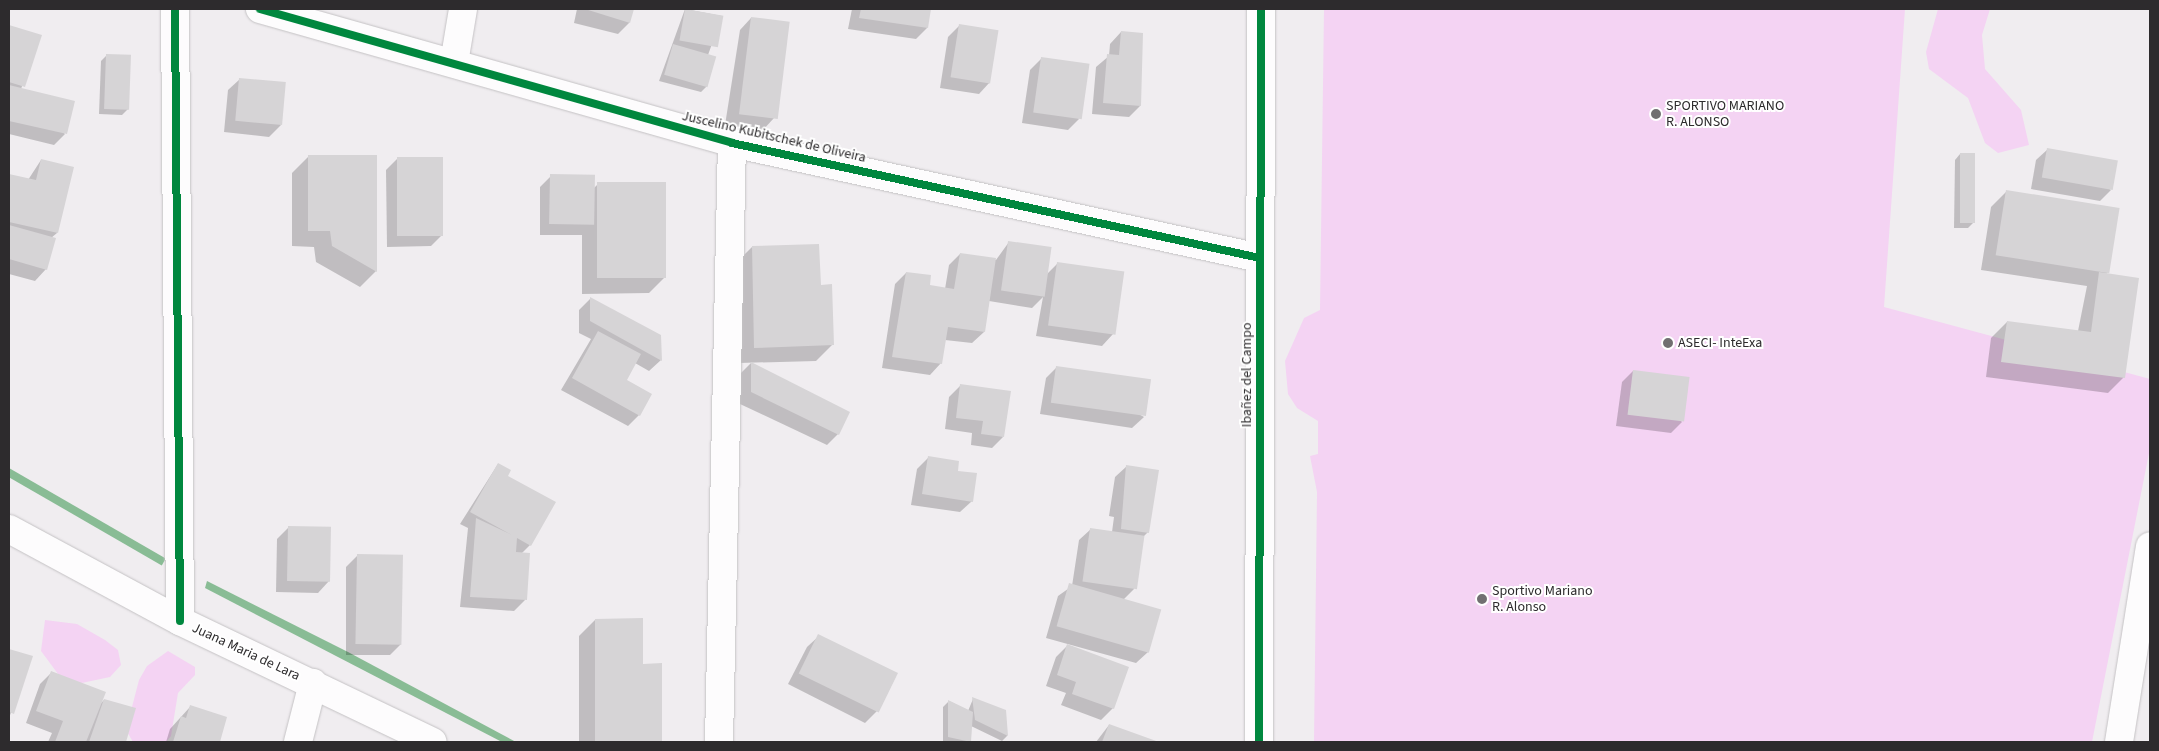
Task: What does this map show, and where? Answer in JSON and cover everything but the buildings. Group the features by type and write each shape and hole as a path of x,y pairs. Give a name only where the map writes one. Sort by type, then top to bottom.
{"street":[{"path":"175,9 180,621"},
{"name":"Juscelino Kubitschek de Oliveira","path":"260,9 732,143 1260,258"},
{"path":"454,63 463,9"},
{"name":"Ibañez del Campo","path":"1259,742 1262,9"},
{"path":"719,742 732,143"},
{"name":"Juana Maria de Lara","path":"9,529 180,621 313,683 432,742"},
{"path":"2119,742 2150,546"},
{"path":"298,742 313,683"}],"shaded area":[{"name":"ASECI- InteExa","path":"1324,9 1905,9 1884,307 2150,379 2150,448 2092,742 1314,742 1317,492 1310,456 1318,454 1318,421 1297,408 1288,394 1285,361 1304,318 1320,310"},
{"path":"1938,9 1990,9 1982,35 1985,69 2021,110 2029,145 1998,153 1985,143 1968,98 1929,69 1926,52"},
{"path":"9,468 166,558 162,565 9,477"},
{"path":"207,581 348,652 516,742 502,742 205,588"},
{"path":"45,620 77,624 105,640 118,650 121,665 110,677 77,684 61,678 41,651"},
{"path":"168,651 195,667 195,675 178,693 171,736 166,742 133,742 126,730 139,680 147,666"}],"cycle path":[{"path":"175,9 180,621"},
{"path":"260,9 732,143 1260,258"},
{"path":"1259,742 1261,9"}],"place":[{"name":"SPORTIVO MARIANO R. ALONSO","path":"1656,114"},
{"name":"ASECI- InteExa","path":"1668,343"},
{"name":"Sportivo Mariano R. Alonso","path":"1482,599"}]}
